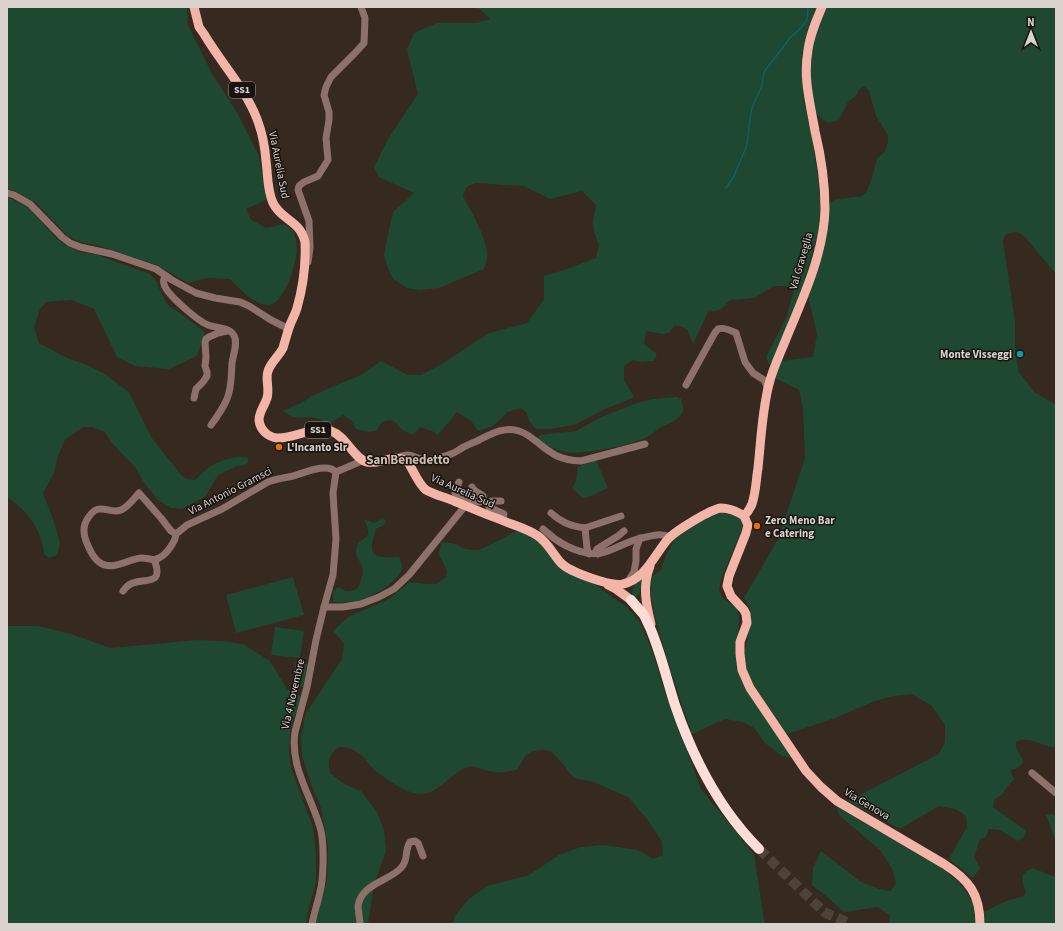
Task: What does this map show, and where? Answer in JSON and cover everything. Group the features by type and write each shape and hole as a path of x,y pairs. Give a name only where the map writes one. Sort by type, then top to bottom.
{"highway":[{"path":"631,600 644,615 655,639 691,748 702,770 710,785 731,816 759,849"}],"main road":[{"name":"Via Aurelia Sud","path":"194,7 199,27 247,97 257,119 264,141 267,177 272,202 297,226 303,235 305,248 300,295 281,351 268,369 268,397 259,420 262,430 268,435 279,438 322,430 330,431 340,436 363,460"},
{"name":"Val Graveglia","path":"744,516 750,509 755,494 768,389 775,365 810,279 824,222 825,208 822,171 806,83 808,48 822,7"},
{"name":"Via Aurelia Sud","path":"398,458 405,460 425,489 432,493 454,500 467,502 502,521 526,530 547,544 561,563 568,568 612,584 623,584 641,575 653,561 670,536 713,510 729,509 744,516"},
{"path":"363,460 366,462 372,462 398,458"},
{"name":"Via Genova","path":"744,516 748,525 729,576 727,586 731,596 744,610 747,619 740,642 740,661 745,678 759,702 806,771 821,787 837,801 854,812 954,870 964,879 976,898 979,908 980,924"},
{"path":"653,561 647,576 645,591 646,603 655,639"},
{"path":"631,600 630,590 641,575"},
{"path":"595,579 616,589 631,600 640,598 645,591"}],"street":[{"path":"303,275 308,265 310,237 309,221 298,190 299,186 304,182 318,176 328,160 326,138 329,112 324,95 331,76 356,52 364,42 364,18 361,7"},
{"path":"7,193 14,195 30,204 62,237 70,243 80,247 112,254 156,269 172,280 196,293 240,302 289,329"},
{"path":"166,276 164,279 164,284 169,293 197,319 207,325 229,330 235,336 236,343 232,364 232,380 228,398 211,425"},
{"path":"686,385 713,336 717,330 720,329 736,333 745,362 753,373 764,380 768,389"},
{"path":"194,398 196,389 207,376 205,366 206,339 218,333 229,330"},
{"path":"398,458 406,455 427,460 452,454 492,433 512,429 519,430 529,435 548,452 571,461 581,461 645,444"},
{"path":"410,466 418,458"},
{"path":"336,472 363,460"},
{"name":"Via Antonio Gramsci","path":"157,559 165,553 174,542 176,534 187,525 222,509 268,482 318,468 331,469 336,472"},
{"name":"Via 4 Novembre","path":"312,924 322,880 323,842 318,820 295,760 294,739 324,607 334,575 336,540 333,493 336,472"},
{"path":"459,482 454,493 467,502 484,501 483,496 476,492 472,487"},
{"path":"123,591 131,584 154,579 158,571 155,562 157,559 152,560 141,558 120,564 105,565 101,563 92,556 85,539 84,530 88,517 98,509 121,510 139,493 171,531 176,534"},
{"path":"501,501 492,501 488,505 504,514 502,521"},
{"path":"324,607 343,607 361,604 379,598 394,589 409,575 467,502"},
{"path":"551,513 562,522 575,527 585,528 621,516"},
{"path":"585,528 589,554"},
{"path":"544,529 559,542 575,550 589,554 604,553 633,540 657,534 665,534 670,536"},
{"path":"598,554 596,551 597,549 624,531"},
{"path":"626,583 634,572 636,549 640,538"},
{"path":"1032,773 1056,793"},
{"path":"360,924 358,906 363,894 402,868 406,861 407,847 410,842 415,841 418,843 423,856"}],"green space":[{"path":"7,7 187,7 188,25 211,72 238,114 259,156 266,200 246,209 251,220 266,228 284,224 294,231 297,250 292,273 280,298 274,303 268,305 263,304 252,299 230,279 208,278 188,283 157,265 97,245 83,243 68,236 35,202 7,188"},
{"path":"471,7 818,7 806,37 802,57 802,78 804,104 810,124 818,177 820,202 819,230 801,293 773,360 769,365 766,357 786,318 794,290 787,286 774,286 754,298 730,300 720,310 708,312 693,344 687,329 675,325 669,333 662,334 646,331 644,344 657,354 654,361 641,362 633,360 624,366 624,380 634,397 605,409 574,425 550,429 536,429 529,421 527,413 521,408 507,412 493,426 478,431 471,421 457,412 438,435 432,431 420,427 413,435 404,431 390,420 382,422 376,431 368,432 356,429 351,420 343,415 329,424 317,418 291,416 283,411 312,396 361,375 381,361 408,375 421,375 442,364 489,333 527,323 544,299 544,276 596,258 599,245 594,232 593,221 596,205 582,191 550,199 524,186 476,183 468,186 463,196 483,236 487,251 484,269 439,288 420,290 407,288 393,279 387,266 384,254 393,212 414,193 379,177 374,167 388,139 418,94 407,50 414,33 437,23 476,23 490,19 480,9"},
{"path":"827,7 1056,7 1056,274 1026,238 1020,233 1015,232 1005,235 1003,242 1015,321 1015,352 1019,372 1034,392 1056,405 1056,745 1050,747 1028,740 1020,740 1016,742 1017,750 1023,760 1023,763 1019,767 1010,771 1014,779 1002,795 996,798 993,807 1026,831 1024,837 1018,841 1000,830 989,829 986,837 980,839 974,857 980,868 973,878 949,859 967,827 966,816 956,809 939,806 900,829 848,801 939,754 945,742 945,725 931,705 911,694 893,696 875,701 835,718 787,734 755,687 746,670 745,651 751,620 750,609 744,598 778,539 805,458 803,408 799,390 775,378 781,361 813,357 817,334 808,297 829,204 834,200 862,196 867,191 877,158 885,152 888,142 888,135 876,116 869,91 864,86 859,90 856,96 848,102 839,120 826,122 822,120 814,108 811,80 812,52 818,29"},
{"path":"7,197 29,208 56,238 66,245 80,252 98,255 150,274 157,282 167,304 205,333 197,356 169,369 135,366 117,357 94,309 72,300 46,302 40,309 34,327 39,343 67,358 87,365 103,373 129,392 151,437 182,476 187,479 195,480 208,468 221,461 230,458 248,458 248,462 245,465 237,466 218,475 205,497 182,509 171,508 158,500 143,481 135,467 112,443 105,432 91,427 83,427 65,440 58,456 54,473 43,493 60,543 57,555 49,558 44,554 43,545 37,529 32,521 21,508 7,497"},
{"path":"677,397 681,399 683,408 683,411 679,417 661,427 646,438 629,444 599,450 571,453 544,444 538,438 540,435 576,431 601,417 637,403 653,399"},
{"path":"596,460 608,488 583,498 572,488 576,481 578,467"},
{"path":"722,513 734,516 743,523 721,580 719,590 722,597 738,611 739,620 736,660 741,680 792,758 782,756 765,743 754,728 743,722 725,719 692,734 657,626 651,598 650,578 661,570 666,555 675,539 687,529 715,514"},
{"path":"364,519 373,522 377,522 382,519 386,521 384,525 376,529 373,538 372,550 377,556 399,557 402,565 401,571 385,588 364,599 354,602 333,602 333,593 336,588 338,587 346,591 353,591 357,589 359,585 363,570 356,555 356,550 357,545 367,536 368,532"},
{"path":"520,531 529,534 584,578 627,607 640,622 653,653 662,683 701,789 754,854 764,920 766,924 453,924 455,916 469,899 487,886 529,875 559,855 581,847 603,845 638,850 653,859 663,855 662,842 647,819 628,797 591,781 577,779 571,775 551,751 533,751 525,756 518,769 507,772 496,772 476,767 468,767 438,788 425,794 418,794 402,789 392,783 373,769 361,755 348,748 341,747 335,750 330,758 330,773 344,784 361,791 377,812 384,830 386,851 374,885 368,924 314,924 327,881 328,847 321,808 310,782 302,756 301,737 306,713 342,659 344,643 333,631 348,617 389,599 410,582 436,584 446,577 447,571 439,554 441,543 456,544 470,550 479,550 512,533"},
{"path":"293,577 304,615 236,633 226,595"},
{"path":"640,580 642,582 640,592 634,598 632,595 633,589"},
{"path":"7,626 38,626 71,634 111,648 197,640 222,641 243,644 270,661 287,689 301,696 290,731 289,750 291,768 313,827 316,853 316,882 306,924 7,924"},
{"path":"275,627 304,631 300,658 271,655"},
{"path":"295,663 307,664 304,687 292,686"},
{"path":"837,807 944,869 957,881 971,899 974,907 976,924 889,924 890,916 878,907 844,912 812,885 813,868 821,851 861,882 879,889 890,891 896,884 893,870 880,850 839,815"},
{"path":"1046,815 1056,815 1056,842"},
{"path":"1033,868 1056,877 1056,924 984,924 984,912 1006,901 1024,896 1026,892 1022,878 1028,870"}],"waterway":[{"path":"726,188 734,176 747,145 752,108 762,86 764,72 790,38 807,20 808,7"}],"tunnel":[{"path":"759,849 824,912 851,924"}],"place":[{"name":"Monte Visseggi","path":"1020,354"},
{"name":"L'Incanto Slr","path":"279,447"},
{"name":"Zero Meno Bar e Catering","path":"757,526"}],"district":[{"name":"San Benedetto","path":"408,460"}]}
